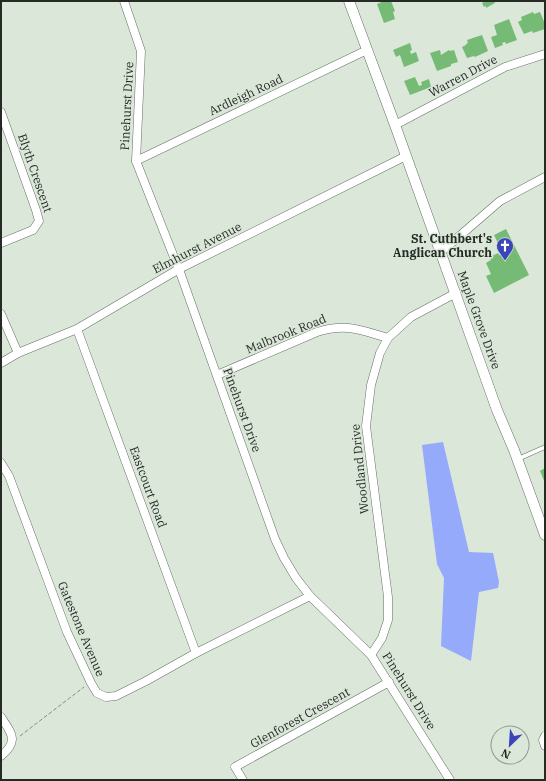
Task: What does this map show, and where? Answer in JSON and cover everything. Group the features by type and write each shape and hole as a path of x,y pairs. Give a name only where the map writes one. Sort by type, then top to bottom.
{"street":[{"name":"Pinehurst Drive","path":"124,1 141,51 136,160 179,269 275,539 296,578 310,596 372,655 450,780"},
{"name":"Maple Grove Drive","path":"349,1 396,125 497,410 518,459 545,535"},
{"name":"Ardleigh Road","path":"136,160 367,50"},
{"name":"Warren Drive","path":"396,125 505,67 545,54"},
{"name":"Blyth Crescent","path":"1,112 39,221 33,230 1,243"},
{"name":"Elmhurst Avenue","path":"1,363 18,353 77,329 179,269 406,156"},
{"path":"441,252 500,201 545,177"},
{"name":"Woodland Drive","path":"372,655 382,638 388,620 388,597 366,426 371,385 380,353 388,338 411,317 456,293"},
{"path":"1,314 18,353"},
{"name":"Malbrook Road","path":"217,375 317,332 331,328 350,327 388,338"},
{"name":"Eastcourt Road","path":"77,329 196,653"},
{"name":"Gatestone Avenue","path":"1,463 9,476 67,632 90,683 97,692 106,697 116,696 196,653 310,596"},
{"name":"Glenforest Crescent","path":"243,780 235,767 389,682"},
{"path":"1,717 11,733 12,740 10,748 1,756"},
{"path":"545,736 543,740 545,746"}],"lane":[{"path":"518,459 545,447"}],"path":[{"path":"12,740 90,683"}],"shaded area":[{"path":"443,442 469,552 493,553 499,582 498,588 479,592 471,661 441,646 444,578 437,564 422,445"}],"building":[{"path":"384,1 391,1 395,11 393,12 395,19 384,23 377,4"},
{"path":"484,1 494,1 495,3 486,8 486,6 484,7 482,3"},
{"path":"533,12 534,14 540,12 545,24 545,29 524,34 518,22 522,20 521,17"},
{"path":"509,19 517,40 506,44 505,42 502,43 503,45 495,48 491,37 497,35 494,25"},
{"path":"482,35 488,51 475,57 467,58 462,47 468,43 467,40"},
{"path":"410,43 412,50 410,51 411,54 416,52 419,61 404,67 400,55 396,57 393,50"},
{"path":"440,50 441,55 449,50 454,50 458,62 437,71 430,53"},
{"path":"415,77 419,86 422,85 421,82 429,79 431,87 410,95 404,81"},
{"name":"St. Cuthbert's Anglican Church","path":"506,229 529,275 494,293 486,276 491,274 486,263 491,260 490,257 498,253 499,255 503,253 494,235"},
{"path":"545,468 545,483 540,471"}],"place":[{"name":"St. Cuthbert's Anglican Church","path":"505,261"}]}
